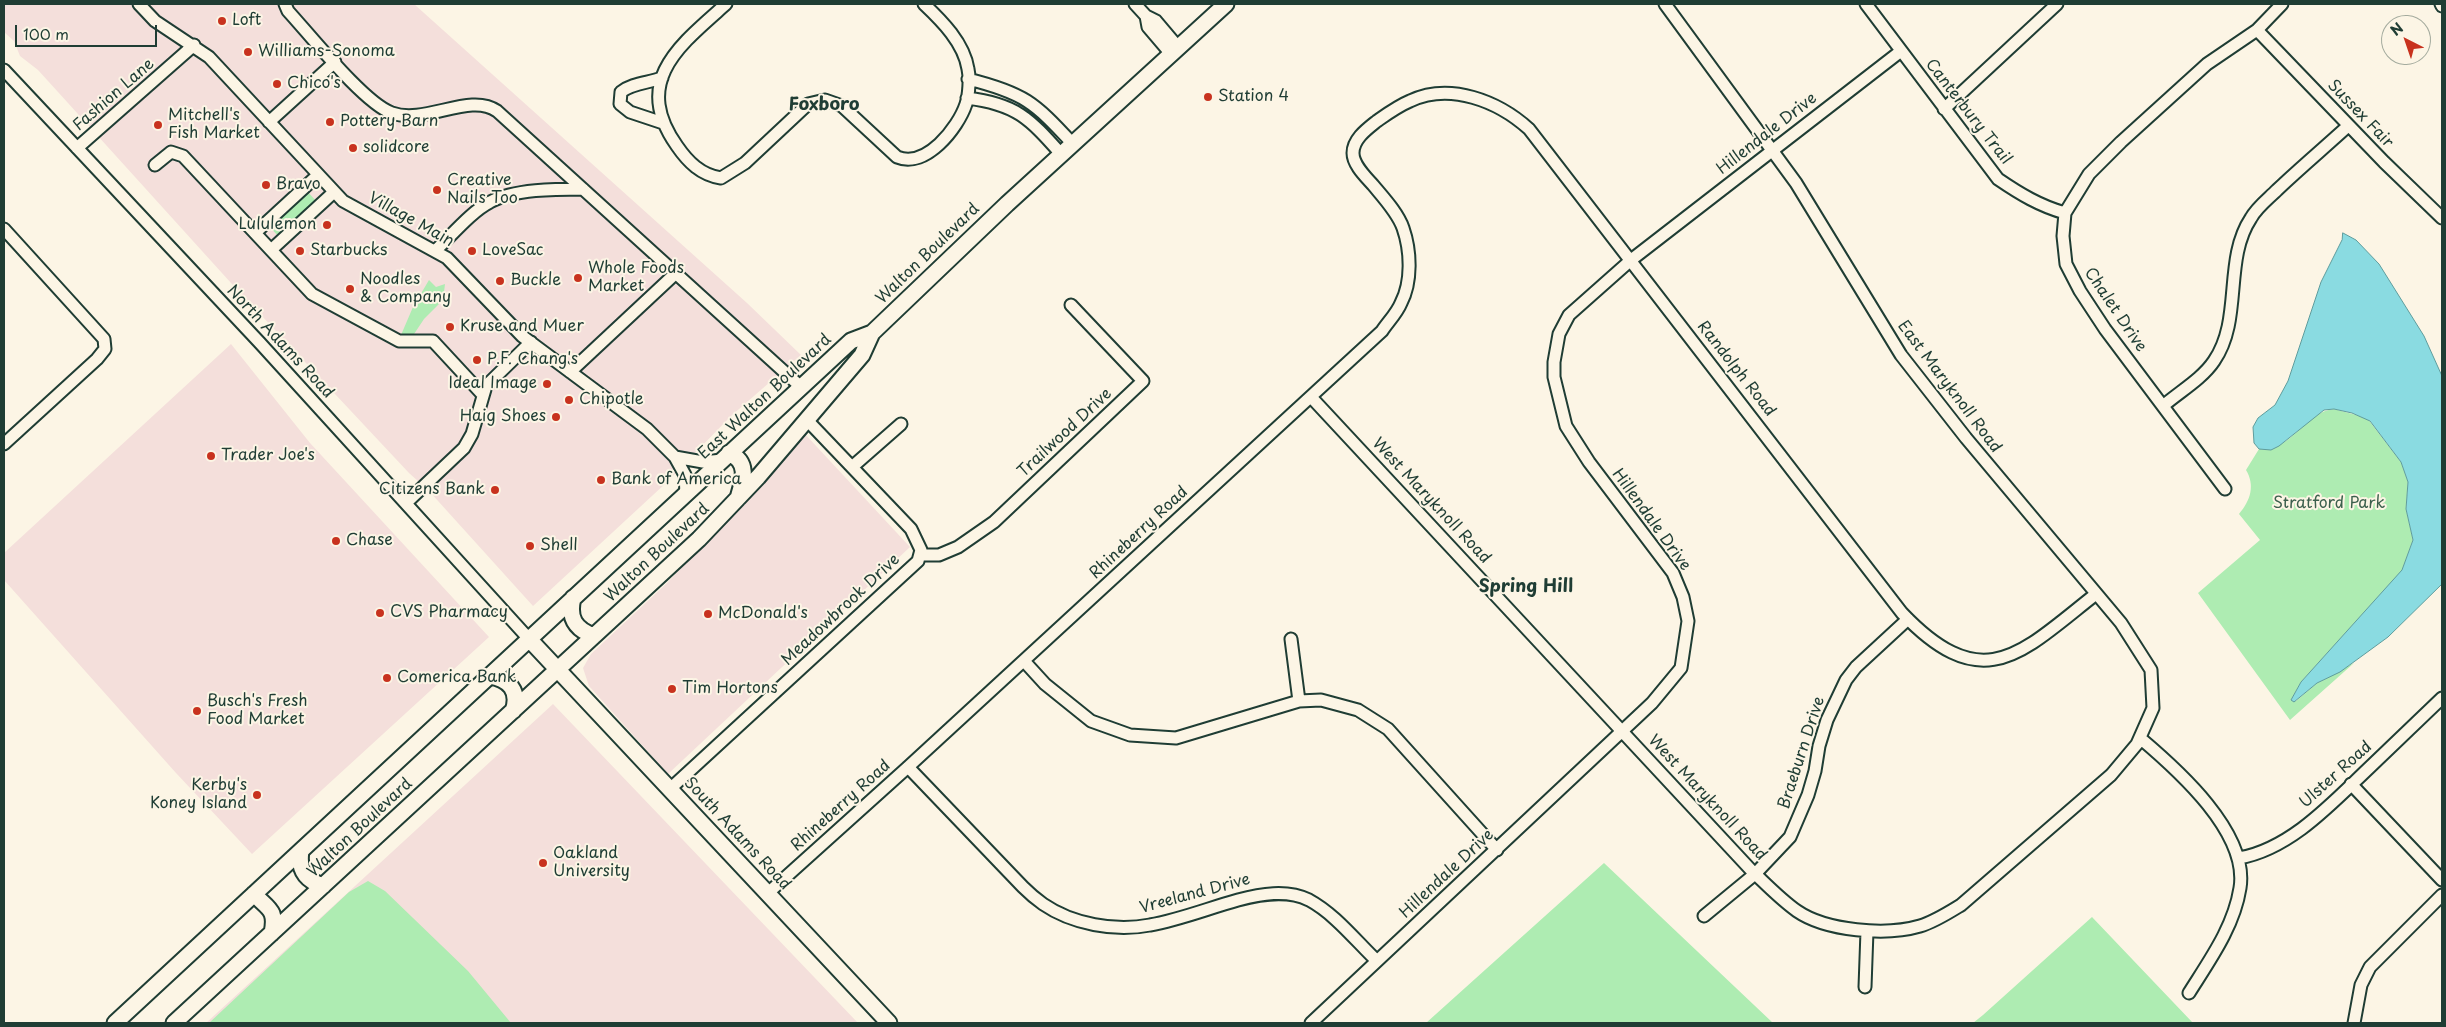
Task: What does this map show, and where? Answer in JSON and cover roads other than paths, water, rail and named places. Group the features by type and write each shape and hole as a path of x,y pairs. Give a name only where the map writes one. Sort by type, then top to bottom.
{"main road":[{"name":"Walton Boulevard","path":"174,1023 558,670 738,500 862,356 872,333 945,261 1226,4"},
{"name":"East Walton Boulevard","path":"686,494 851,341 872,333"},
{"path":"814,375 824,381 828,396"},
{"path":"726,456 740,460 743,467 743,479 738,500"},
{"name":"Walton Boulevard","path":"115,1023 686,494"},
{"path":"573,598 570,611 573,622 581,630 594,636"},
{"name":"South Adams Road","path":"529,638 889,1023"},
{"path":"490,676 506,680 512,687 516,698 513,711"},
{"path":"301,851 300,863 303,874 311,882 323,886"},
{"path":"254,894 272,912 274,918 272,933"}],"street":[{"name":"Village Main","path":"139,4 155,21 194,45 209,57 343,201 435,251 456,265 518,333 640,423 675,457 685,475 686,494"},
{"path":"285,4 288,11 370,100 393,114 416,115 479,105 492,107 801,387"},
{"path":"726,4 674,52 665,67 659,93 663,123 686,160 708,176 721,178 744,163 800,111 815,101 825,100 842,106 888,151 905,161 924,155 947,134 958,118 967,98 968,79 968,69 955,38 924,4"},
{"path":"1135,4 1146,16 1156,21 1175,50"},
{"name":"East Maryknoll Road","path":"1664,4 1796,183 1901,355 1960,431 2121,623 2151,670 2153,708 2140,738"},
{"name":"Canterbury Trail","path":"1866,4 1998,179 2021,195 2046,208 2065,213"},
{"path":"1944,109 2057,4"},
{"name":"Chalet Drive","path":"2225,489 2162,406 2080,291 2066,264 2063,236 2065,213 2089,174 2162,103 2207,64 2257,30 2282,4"},
{"name":"Sussex Fair","path":"2257,30 2348,126 2442,218"},
{"name":"Fashion Lane","path":"78,148 194,45"},
{"name":"Hillendale Drive","path":"1311,1023 1652,703 1681,668 1688,621 1683,597 1673,573 1589,462 1566,426 1556,386 1554,362 1558,334 1569,315 1631,260 1901,52"},
{"path":"269,122 335,62"},
{"name":"North Adams Road","path":"4,70 529,638"},
{"path":"662,78 644,84 629,85 621,92 620,104 630,112 663,123"},
{"path":"968,79 1004,88 1022,96 1045,113 1072,144"},
{"name":"Randolph Road","path":"1353,153 1356,140 1369,127 1410,100 1442,93 1479,99 1515,117 1528,129 1631,260 1908,619 1922,634 1948,650 1976,661 1990,662 2018,653 2096,594"},
{"path":"967,98 991,101 1008,106 1026,117 1061,154"},
{"path":"2162,406 2200,375 2214,360 2228,320 2234,268 2242,234 2251,217 2293,175 2348,126"},
{"path":"155,165 171,152 183,156 307,290 324,302 399,341 433,341 483,395"},
{"name":"Rhineberry Road","path":"768,893 1024,661 1382,331 1402,303 1409,274 1408,252 1403,227 1385,200 1355,162 1353,153"},
{"path":"255,233 318,175"},
{"path":"435,251 490,202 509,195 558,189 583,189"},
{"path":"271,250 334,192"},
{"path":"4,229 104,339 105,349 97,359 4,444"},
{"path":"570,372 676,273"},
{"name":"Trailwood Drive","path":"920,554 939,556 958,547 994,522 1143,382 1071,305"},
{"path":"406,503 464,448 472,434 483,395 490,380 531,342"},
{"name":"West Maryknoll Road","path":"1311,397 1755,874 1798,912 1818,922 1867,931 1919,927 1961,905 2111,775 2140,738"},
{"name":"Meadowbrook Drive","path":"671,788 918,561 921,550 911,529 807,420"},
{"path":"852,467 901,424"},
{"path":"675,457 703,462 726,456"},
{"name":"Braeburn Drive","path":"1704,916 1755,874 1790,837 1798,821 1815,771 1819,746 1827,720 1846,680 1856,668 1908,619"},
{"path":"1291,639 1299,701"},
{"path":"1024,661 1045,684 1091,721 1130,735 1176,738 1299,701 1321,700 1342,704 1358,710 1388,729 1497,850"},
{"name":"Ulster Road","path":"2239,858 2251,856 2294,834 2351,784 2442,698"},
{"path":"2140,738 2171,763 2218,818 2239,858 2241,886 2234,912 2217,948 2188,993"},
{"name":"Vreeland Drive","path":"908,767 1023,887 1043,905 1072,918 1100,925 1123,927 1150,926 1262,893 1290,894 1308,900 1331,917 1377,962"},
{"path":"2351,784 2442,880"},
{"path":"2354,1023 2361,986 2370,967 2442,894"},
{"path":"1864,987 1867,931"}],"water":[{"path":"2343,233 2356,240 2379,264 2424,336 2442,376 2442,584 2388,637 2340,672 2317,683 2294,702 2291,700 2301,682 2402,570 2413,540 2406,509 2408,482 2401,462 2370,421 2352,413 2334,409 2324,410 2279,446 2271,450 2259,449 2254,443 2253,427 2258,418 2275,405 2288,381 2321,282 2342,240"}],"place":[{"name":"Loft","path":"222,21"},
{"name":"Williams-Sonoma","path":"248,52"},
{"name":"Chico's","path":"277,84"},
{"name":"Station 4","path":"1208,97"},
{"name":"Pottery Barn","path":"330,122"},
{"name":"Mitchell's Fish Market","path":"158,125"},
{"name":"solidcore","path":"353,148"},
{"name":"Bravo","path":"266,185"},
{"name":"Creative Nails Too","path":"437,190"},
{"name":"Lululemon","path":"327,225"},
{"name":"Starbucks","path":"300,251"},
{"name":"LoveSac","path":"472,251"},
{"name":"Whole Foods Market","path":"578,278"},
{"name":"Buckle","path":"500,281"},
{"name":"Noodles & Company","path":"350,289"},
{"name":"Kruse and Muer","path":"450,327"},
{"name":"P.F. Chang's","path":"477,360"},
{"name":"Ideal Image","path":"547,384"},
{"name":"Chipotle","path":"569,400"},
{"name":"Haig Shoes","path":"556,417"},
{"name":"Trader Joe's","path":"211,456"},
{"name":"Bank of America","path":"601,480"},
{"name":"Citizens Bank","path":"495,490"},
{"name":"Chase","path":"336,541"},
{"name":"Shell","path":"530,546"},
{"name":"CVS Pharmacy","path":"380,613"},
{"name":"McDonald's","path":"708,614"},
{"name":"Comerica Bank","path":"387,678"},
{"name":"Tim Hortons","path":"672,689"},
{"name":"Busch's Fresh Food Market","path":"197,711"},
{"name":"Kerby's Koney Island","path":"257,795"},
{"name":"Oakland University","path":"543,863"}],"district":[{"name":"Foxboro","path":"824,105"},
{"name":"Spring Hill","path":"1526,587"}],"park label":[{"name":"Stratford Park","path":"2329,504"}]}
